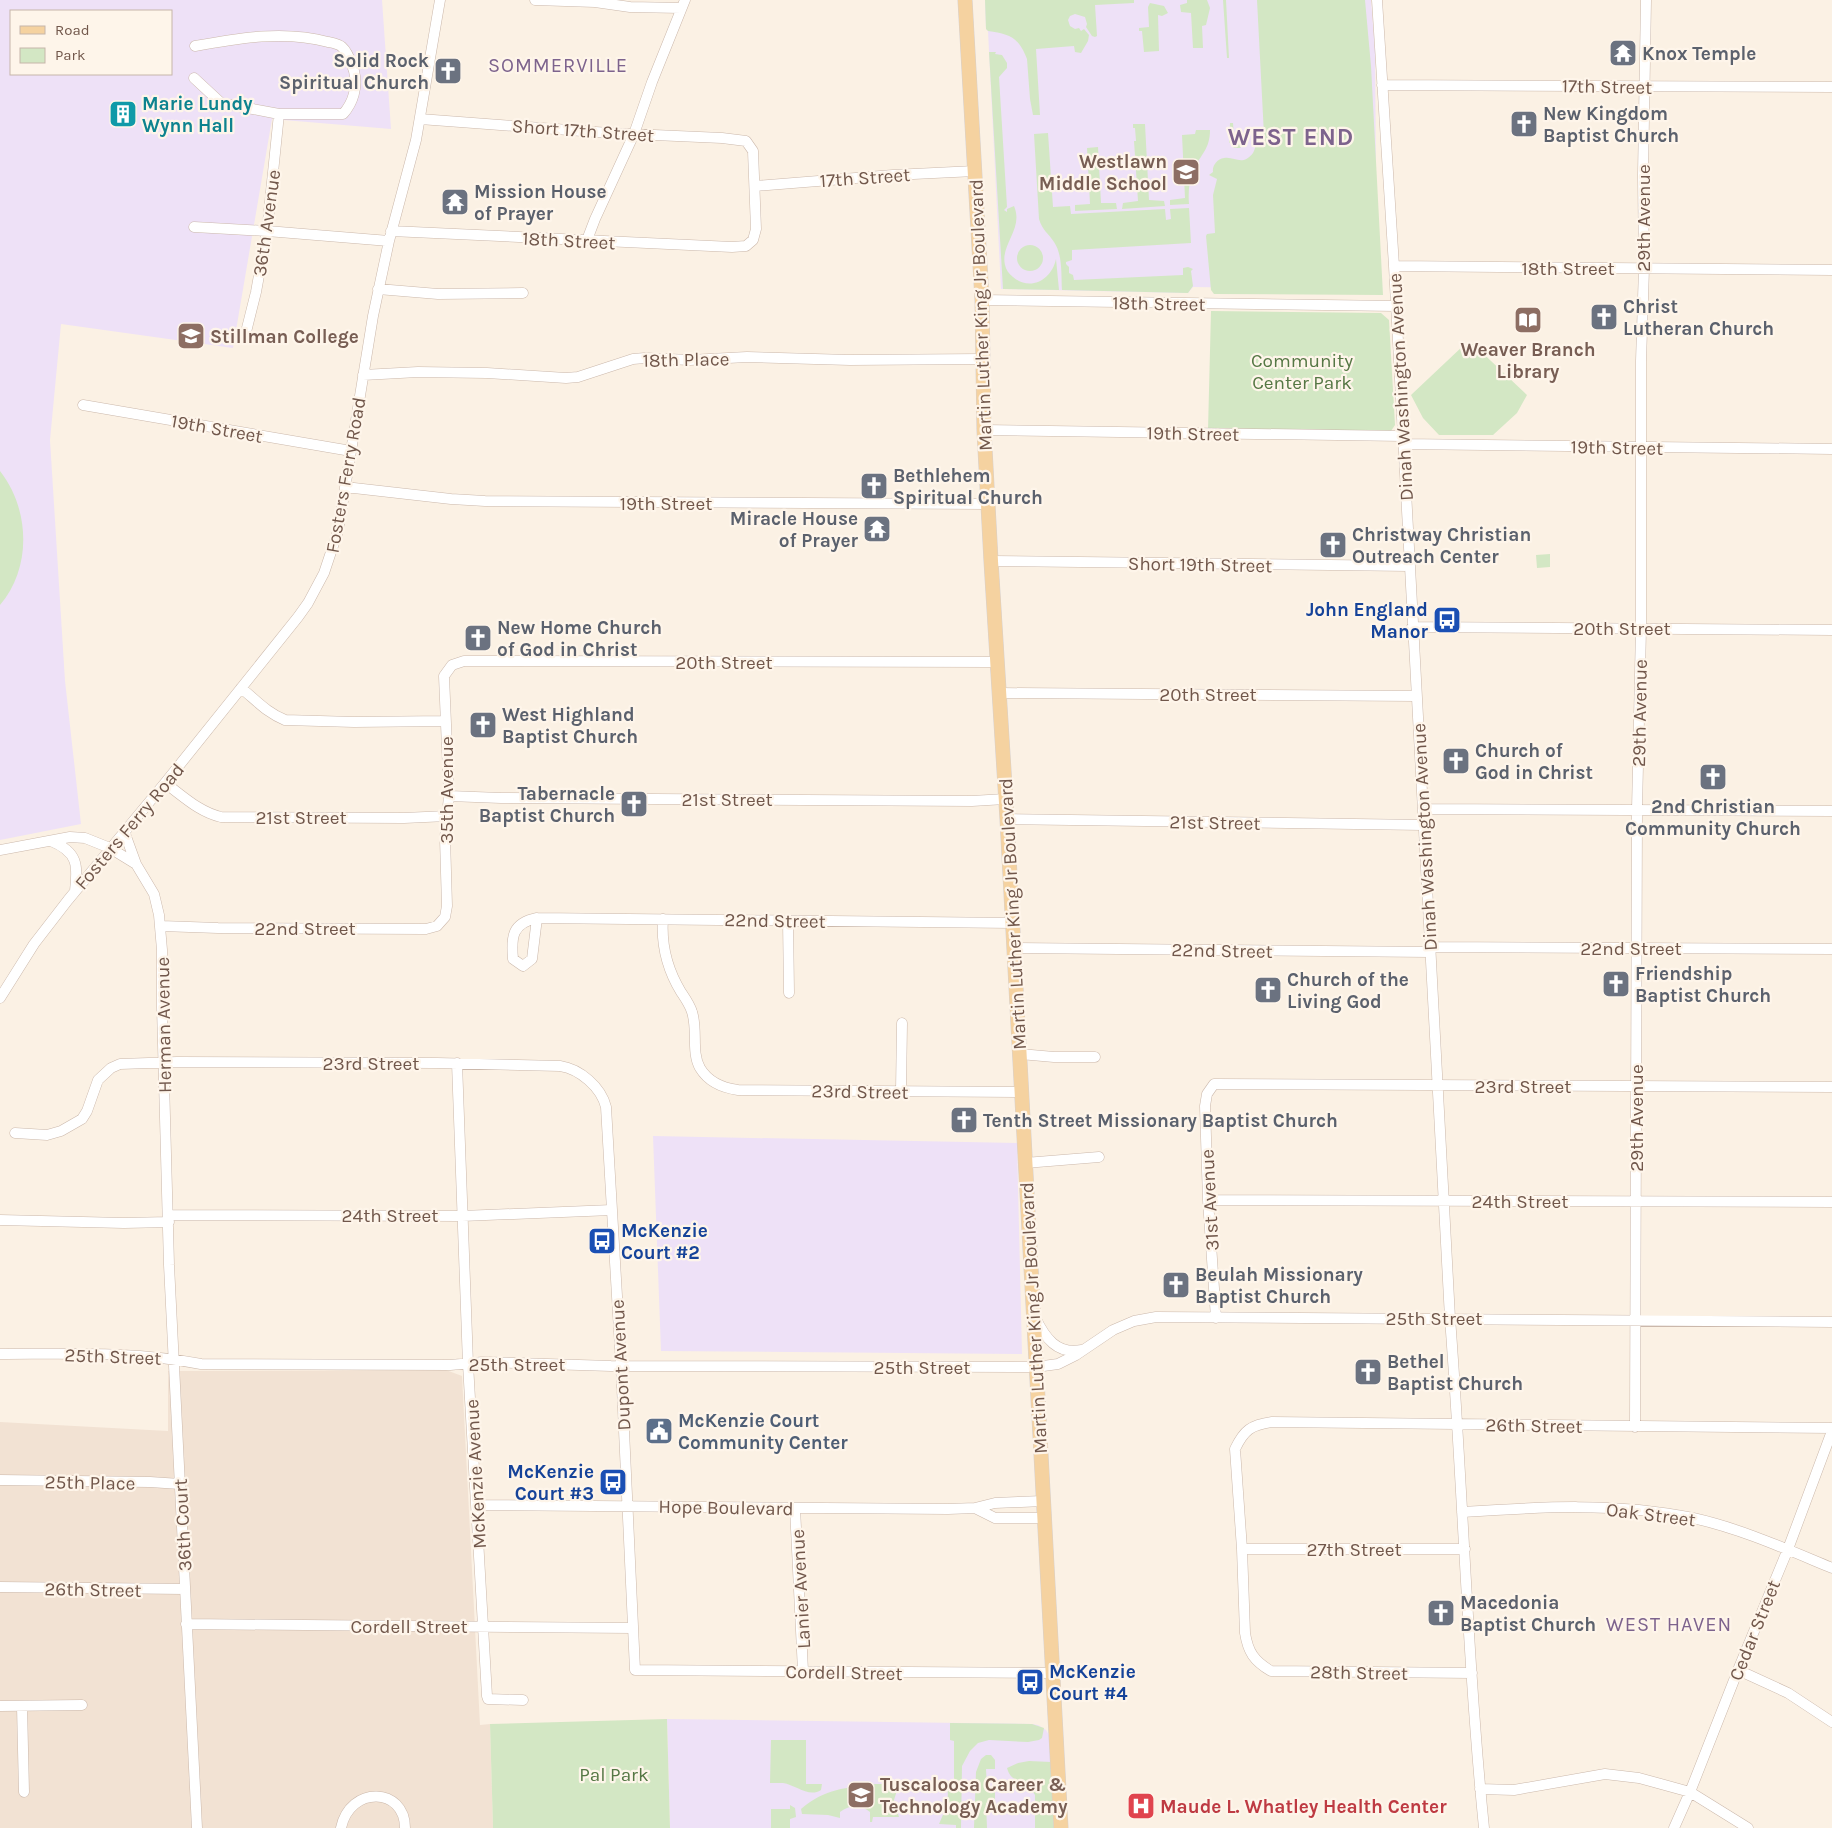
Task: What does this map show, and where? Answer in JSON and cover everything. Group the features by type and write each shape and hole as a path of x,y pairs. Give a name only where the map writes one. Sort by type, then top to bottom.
{"main road":[{"name":"Martin Luther King Jr Boulevard","path":"965,0 982,300 984,430 1013,923 1061,1828"}],"street":[{"name":"Fosters Ferry Road","path":"0,998 34,944 298,618 316,589 334,546 378,289 420,119 440,0"},
{"path":"535,0 596,2 630,7 683,4 634,134 587,240"},
{"name":"Dinah Washington Avenue","path":"1377,0 1394,266 1450,1318 1472,1673 1484,1828"},
{"name":"29th Avenue","path":"1635,1427 1637,810 1641,628 1641,361 1644,268 1643,175 1646,0"},
{"path":"194,78 221,104 279,114 343,114 351,105 354,89 354,74 348,55 341,45 296,36 263,36 195,46"},
{"name":"17th Street","path":"1382,85 1832,87"},
{"name":"36th Avenue","path":"246,332 256,292 267,231 279,114"},
{"name":"Short 17th Street","path":"420,119 746,141 753,151 755,186"},
{"name":"17th Street","path":"755,186 893,175 975,171"},
{"name":"18th Street","path":"194,227 390,236 587,240 746,246 753,240 756,229 755,186"},
{"name":"18th Street","path":"1394,266 1832,270"},
{"path":"378,289 438,294 523,293"},
{"name":"18th Street","path":"982,300 1396,306"},
{"name":"18th Place","path":"363,375 418,372 487,373 566,378 578,377 633,359 645,358 690,360 747,357 850,360 982,359"},
{"name":"19th Street","path":"83,404 351,450"},
{"name":"19th Street","path":"984,430 1642,447 1832,449"},
{"name":"19th Street","path":"345,487 451,500 485,501 988,504"},
{"name":"Short 19th Street","path":"991,562 1409,566"},
{"name":"20th Street","path":"1412,627 1832,630"},
{"name":"20th Street","path":"452,665 475,660 997,662"},
{"name":"35th Avenue","path":"445,917 447,906 445,838 449,796 444,676 452,665"},
{"path":"241,688 265,710 285,720 354,722 446,721"},
{"name":"20th Street","path":"1000,693 1416,696"},
{"name":"21st Street","path":"165,783 200,808 210,814 221,817 404,818 447,816"},
{"name":"21st Street","path":"449,796 501,798 1005,800"},
{"path":"1423,809 1832,811"},
{"name":"21st Street","path":"1007,819 1423,825"},
{"path":"124,831 136,864"},
{"path":"0,850 70,838 86,838 110,848"},
{"path":"51,840 59,844 74,859 77,871 75,891"},
{"name":"Herman Avenue","path":"110,848 136,864 154,894 161,926 163,1062 169,1219"},
{"name":"22nd Street","path":"161,926 426,929 437,926 445,917"},
{"name":"22nd Street","path":"537,918 1013,923"},
{"name":"23rd Street","path":"663,919 662,937 666,960 680,991 692,1011 696,1034 696,1056 704,1074 716,1085 738,1090 1021,1092"},
{"path":"788,920 788,993"},
{"name":"22nd Street","path":"1014,948 1832,948"},
{"path":"901,1091 902,1023"},
{"path":"1020,1054 1054,1058 1095,1057"},
{"name":"23rd Street","path":"15,1133 47,1135 61,1131 82,1119 87,1111 98,1080 111,1068 120,1064 163,1062 457,1064 560,1066 570,1067 578,1071"},
{"name":"McKenzie Avenue","path":"457,1064 468,1364 478,1504 488,1699 523,1700"},
{"name":"Dupont Avenue","path":"578,1071 604,1098 606,1107 621,1366 635,1670"},
{"name":"23rd Street","path":"1214,1084 1832,1087"},
{"name":"31st Avenue","path":"1214,1084 1207,1094 1205,1106 1208,1200 1216,1318"},
{"path":"1025,1163 1099,1157"},
{"name":"24th Street","path":"1208,1200 1832,1202"},
{"name":"24th Street","path":"0,1220 124,1223 169,1219 462,1216 612,1210"},
{"name":"36th Court","path":"169,1219 169,1265 197,1828"},
{"path":"1033,1312 1040,1328 1055,1345 1072,1352 1085,1349"},
{"name":"25th Street","path":"0,1354 99,1354 175,1359 201,1364 468,1364 483,1362 621,1366 1036,1367 1058,1364 1113,1330 1134,1321 1167,1316 1216,1318 1450,1318 1832,1322"},
{"name":"26th Street","path":"1242,1548 1236,1449 1240,1438 1249,1428 1260,1423 1458,1423 1832,1429"},
{"name":"Cedar Street","path":"1674,1828 1788,1548 1832,1429"},
{"name":"25th Place","path":"0,1480 180,1484"},
{"name":"Hope Boulevard","path":"478,1504 975,1508 995,1503 1043,1501"},
{"name":"Lanier Avenue","path":"795,1508 803,1671"},
{"name":"Hope Boulevard","path":"975,1508 994,1518 1044,1518"},
{"name":"Oak Street","path":"1462,1512 1523,1508 1626,1508 1694,1518 1788,1548 1832,1568"},
{"name":"27th Street","path":"1242,1548 1465,1549"},
{"name":"28th Street","path":"1242,1548 1247,1645 1252,1655 1260,1664 1271,1670 1472,1673"},
{"name":"26th Street","path":"0,1587 185,1589"},
{"name":"Cordell Street","path":"186,1624 632,1628"},
{"name":"Cordell Street","path":"635,1670 1053,1673"},
{"path":"1738,1670 1788,1693 1832,1722"},
{"path":"0,1706 82,1705"},
{"path":"22,1706 24,1792"},
{"path":"1480,1789 1514,1790 1605,1774 1639,1778 1690,1792 1748,1828"},
{"path":"341,1828 344,1815 350,1807 359,1800 370,1796 382,1797 392,1802 400,1810 405,1821 405,1828"}],"shaded area":[{"name":"Stillman College","path":"0,0 382,0 391,129 272,119 233,348 61,324 50,440 65,681 81,824 0,840"},
{"name":"Westlawn Middle School","path":"985,0 1371,0 1375,51 1377,290 1193,287 1188,293 1001,289"},
{"path":"653,1136 1017,1143 1022,1354 661,1351"},
{"path":"446,1370 462,1376 480,1725 490,1724 493,1828 0,1828 0,1422 168,1431 168,1371"},
{"name":"Tuscaloosa Career & Technology Academy","path":"667,1719 1038,1725 1046,1730 1049,1735 1054,1828 670,1828"}],"green space":[{"path":"985,0 1134,0 1134,3 1095,5 1097,36 1095,37 1092,36 1086,27 1085,17 1075,14 1070,16 1068,20 1070,26 1075,29 1079,28 1081,31 1084,29 1089,35 1088,41 1081,53 1075,52 1074,46 1036,49 1040,115 1033,115 1027,59 1017,41 1007,35 986,29"},
{"path":"1187,0 1207,0 1210,8 1206,25 1202,26 1203,48 1193,48 1191,13 1181,12 1180,5 1187,3"},
{"path":"1223,0 1226,0 1229,58 1227,58"},
{"path":"1257,0 1365,0 1371,66 1383,295 1214,294 1211,290 1206,236 1207,234 1215,233 1213,195 1217,179 1209,175 1213,172 1213,167 1216,163 1221,159 1242,160 1249,157 1254,151 1257,137 1264,135"},
{"path":"1150,3 1164,6 1168,13 1162,16 1158,15 1159,51 1144,52 1142,31 1139,31 1139,28 1149,27 1148,7"},
{"path":"989,52 996,52 995,54 1002,55 1007,63 1007,68 999,77 1007,207 1004,210 1007,212 1007,209 1014,206 1016,222 1004,257 1005,267 1010,275 1020,281 1033,283 1040,281 1050,272 1056,259 1059,290 1003,289"},
{"path":"1230,123 1233,123 1234,138 1244,138 1244,145 1240,148 1234,148 1229,142"},
{"path":"1133,124 1145,124 1149,200 1164,201 1165,206 1122,209 1123,203 1138,201 1134,141 1136,141"},
{"path":"1196,130 1210,130 1210,137 1207,147 1191,177 1189,204 1170,205 1170,200 1185,198 1182,135 1195,134"},
{"path":"1048,133 1053,207 1070,206 1071,214 1165,209 1166,220 1171,219 1170,209 1189,208 1191,243 1072,250 1072,260 1066,262 1066,264 1074,280 1183,275 1183,268 1188,267 1193,269 1191,271 1193,286 1188,293 1062,290 1059,253 1039,219 1034,134"},
{"path":"1098,147 1101,203 1116,203 1117,209 1075,211 1075,205 1090,204 1087,148"},
{"path":"1030,245 1039,249 1043,258 1039,267 1030,271 1021,267 1017,258 1021,249"},
{"name":"Community Center Park","path":"1211,311 1381,313 1389,320 1395,425 1391,431 1208,430"},
{"path":"1473,344 1527,395 1517,413 1493,435 1439,435 1423,418 1411,395 1464,345"},
{"path":"0,471 10,486 17,503 22,520 23,538 18,574 0,605"},
{"path":"1550,554 1550,567 1537,568 1536,555"},
{"name":"Pal Park","path":"667,1719 670,1828 493,1828 490,1724"},
{"path":"950,1723 1032,1724 1044,1728 1042,1738 1039,1740 1028,1742 989,1740 978,1743 970,1751 962,1766 961,1828 956,1828 956,1825 939,1824 948,1799 946,1784 954,1784 954,1741 950,1740"},
{"path":"771,1740 806,1740 806,1784 822,1784 821,1790 812,1793 788,1784 770,1783"},
{"path":"986,1755 991,1755 995,1760 995,1769 986,1769 987,1787 995,1787 995,1803 986,1803 987,1828 974,1828 976,1772 981,1759"},
{"path":"1029,1761 1051,1762 1054,1828 1035,1828 1035,1795 1026,1782 1019,1781 1008,1772 1007,1768"},
{"path":"876,1784 899,1784 894,1800 899,1817 873,1817 872,1822 870,1822 870,1812 855,1806 840,1812 840,1818 828,1815 802,1814 801,1809 828,1793 845,1788"},
{"path":"790,1805 795,1808 796,1817 790,1819 790,1828 771,1828 771,1809 790,1809"}],"place":[{"name":"Knox Temple","path":"1623,53"},
{"name":"Solid Rock Spiritual Church","path":"448,71"},
{"name":"Marie Lundy Wynn Hall","path":"123,114"},
{"name":"New Kingdom Baptist Church","path":"1524,124"},
{"name":"Westlawn Middle School","path":"1186,172"},
{"name":"Mission House of Prayer","path":"455,202"},
{"name":"Christ Lutheran Church","path":"1604,317"},
{"name":"Weaver Branch Library","path":"1528,320"},
{"name":"Stillman College","path":"191,336"},
{"name":"Bethlehem Spiritual Church","path":"874,486"},
{"name":"Miracle House of Prayer","path":"877,529"},
{"name":"Christway Christian Outreach Center","path":"1333,545"},
{"name":"John England Manor","path":"1447,620"},
{"name":"New Home Church of God in Christ","path":"478,638"},
{"name":"West Highland Baptist Church","path":"483,725"},
{"name":"Church of God in Christ","path":"1456,761"},
{"name":"2nd Christian Community Church","path":"1713,777"},
{"name":"Tabernacle Baptist Church","path":"634,804"},
{"name":"Friendship Baptist Church","path":"1616,984"},
{"name":"Church of the Living God","path":"1268,990"},
{"name":"Tenth Street Missionary Baptist Church","path":"964,1120"},
{"name":"McKenzie Court #2","path":"602,1241"},
{"name":"Beulah Missionary Baptist Church","path":"1176,1285"},
{"name":"Bethel Baptist Church","path":"1368,1372"},
{"name":"McKenzie Court Community Center","path":"659,1431"},
{"name":"McKenzie Court #3","path":"613,1482"},
{"name":"Macedonia Baptist Church","path":"1441,1613"},
{"name":"McKenzie Court #4","path":"1030,1682"},
{"name":"Tuscaloosa Career & Technology Academy","path":"861,1795"},
{"name":"Maude L. Whatley Health Center","path":"1141,1806"}],"district":[{"name":"SOMMERVILLE","path":"558,65"},
{"name":"WEST END","path":"1291,137"},
{"name":"WEST HAVEN","path":"1669,1624"}]}
